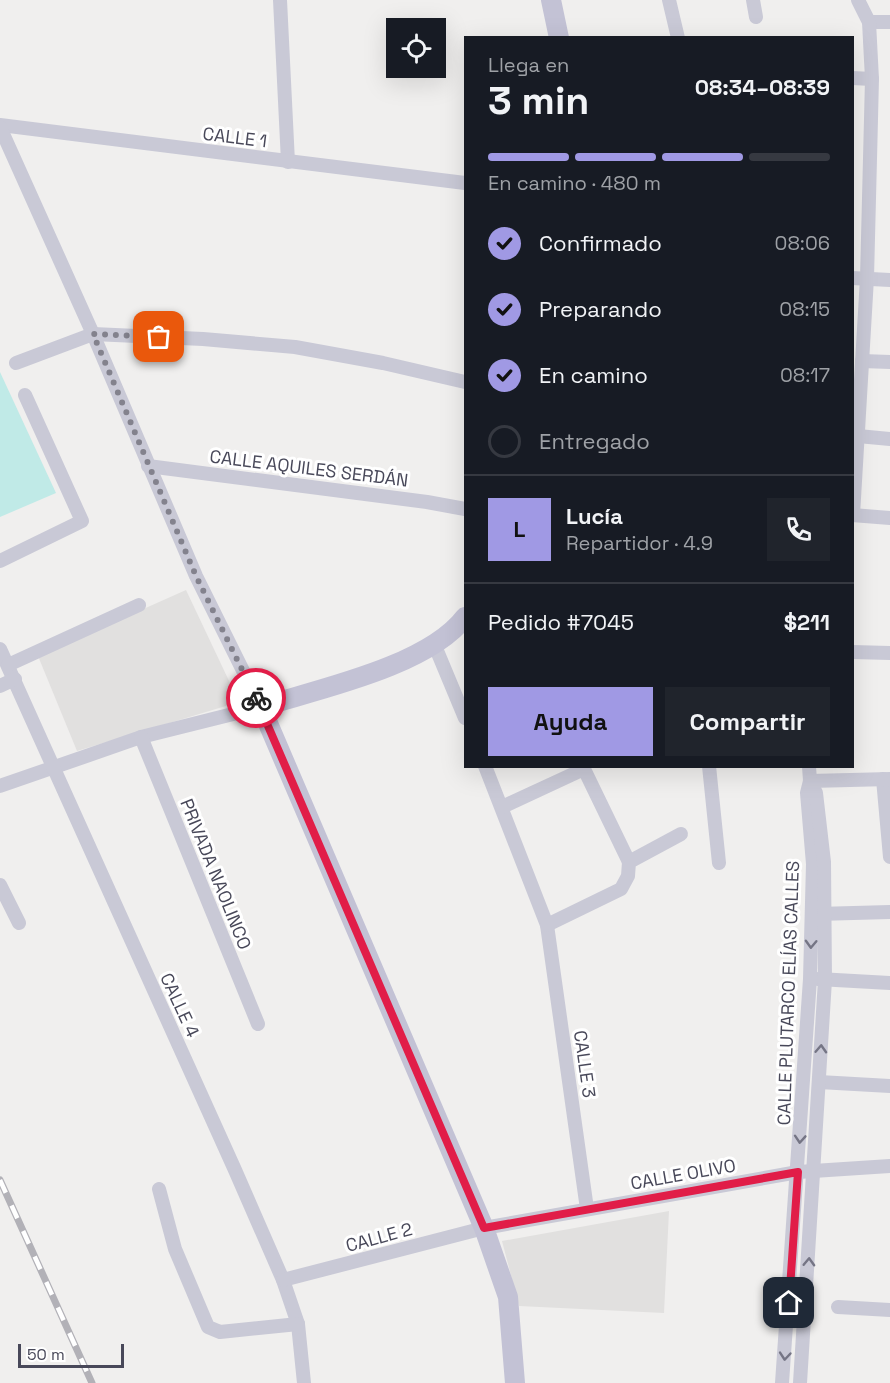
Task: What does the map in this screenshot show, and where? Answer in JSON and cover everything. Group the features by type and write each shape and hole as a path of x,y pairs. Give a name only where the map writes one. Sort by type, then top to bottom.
{"main road":[{"path":"551,0 559,36"},
{"path":"464,618 435,645 399,663 261,707 484,1228 508,1297 515,1383"}],"street":[{"path":"280,0 288,162"},
{"path":"669,0 678,36"},
{"path":"753,0 756,17"},
{"path":"854,488 867,278 872,79 869,22 858,0"},
{"path":"869,22 890,22"},
{"path":"854,78 872,79"},
{"path":"0,126 93,334 196,576 261,707 141,737 0,786"},
{"name":"CALLE 1","path":"0,126 464,183"},
{"path":"854,278 890,280"},
{"path":"16,363 93,334 203,339 295,347 383,363 464,382"},
{"path":"862,361 890,362"},
{"path":"0,561 82,521 25,395"},
{"path":"858,436 890,439"},
{"name":"CALLE AQUILES SERDÁN","path":"148,466 464,509"},
{"path":"854,514 890,518"},
{"path":"8,665 140,605"},
{"path":"435,645 464,716"},
{"name":"CALLE 4","path":"0,649 283,1280 298,1324 304,1383"},
{"path":"854,652 890,653"},
{"path":"0,686 15,679"},
{"name":"PRIVADA NAOLINCO","path":"141,737 258,1024"},
{"name":"CALLE 3","path":"486,768 547,925 587,1209"},
{"path":"709,768 719,863"},
{"name":"CALLE PLUTARCO ELÍAS CALLES","path":"805,1171 819,1082 825,980 807,793 810,781 808,768"},
{"path":"502,807 584,769 629,862 628,876 621,889 547,925"},
{"path":"810,781 887,779 890,857"},
{"path":"629,862 681,834"},
{"path":"0,885 19,923"},
{"path":"819,914 890,912"},
{"name":"CALLE PLUTARCO ELÍAS CALLES","path":"805,1171 810,979 819,914"},
{"path":"810,979 890,983"},
{"path":"819,1082 890,1086"},
{"name":"CALLE OLIVO","path":"484,1228 805,1171 890,1166"},
{"path":"782,1383 805,1171"},
{"path":"800,1383 807,1303 805,1171"},
{"path":"159,1189 175,1250 208,1327 220,1332 298,1324"},
{"name":"CALLE 2","path":"283,1280 484,1228"},
{"path":"789,1303 807,1303"},
{"path":"838,1307 890,1310"}],"shaded area":[{"path":"0,372 56,493 0,517"},
{"path":"186,590 239,702 77,751 38,656"},
{"path":"669,1211 664,1313 519,1306 502,1241"}],"railway":[{"path":"0,1180 92,1383"}],"way so far":[{"path":"159,337 93,334 196,576 256,698"}],"route":[{"path":"256,698 484,1228 798,1172 789,1303"}]}
